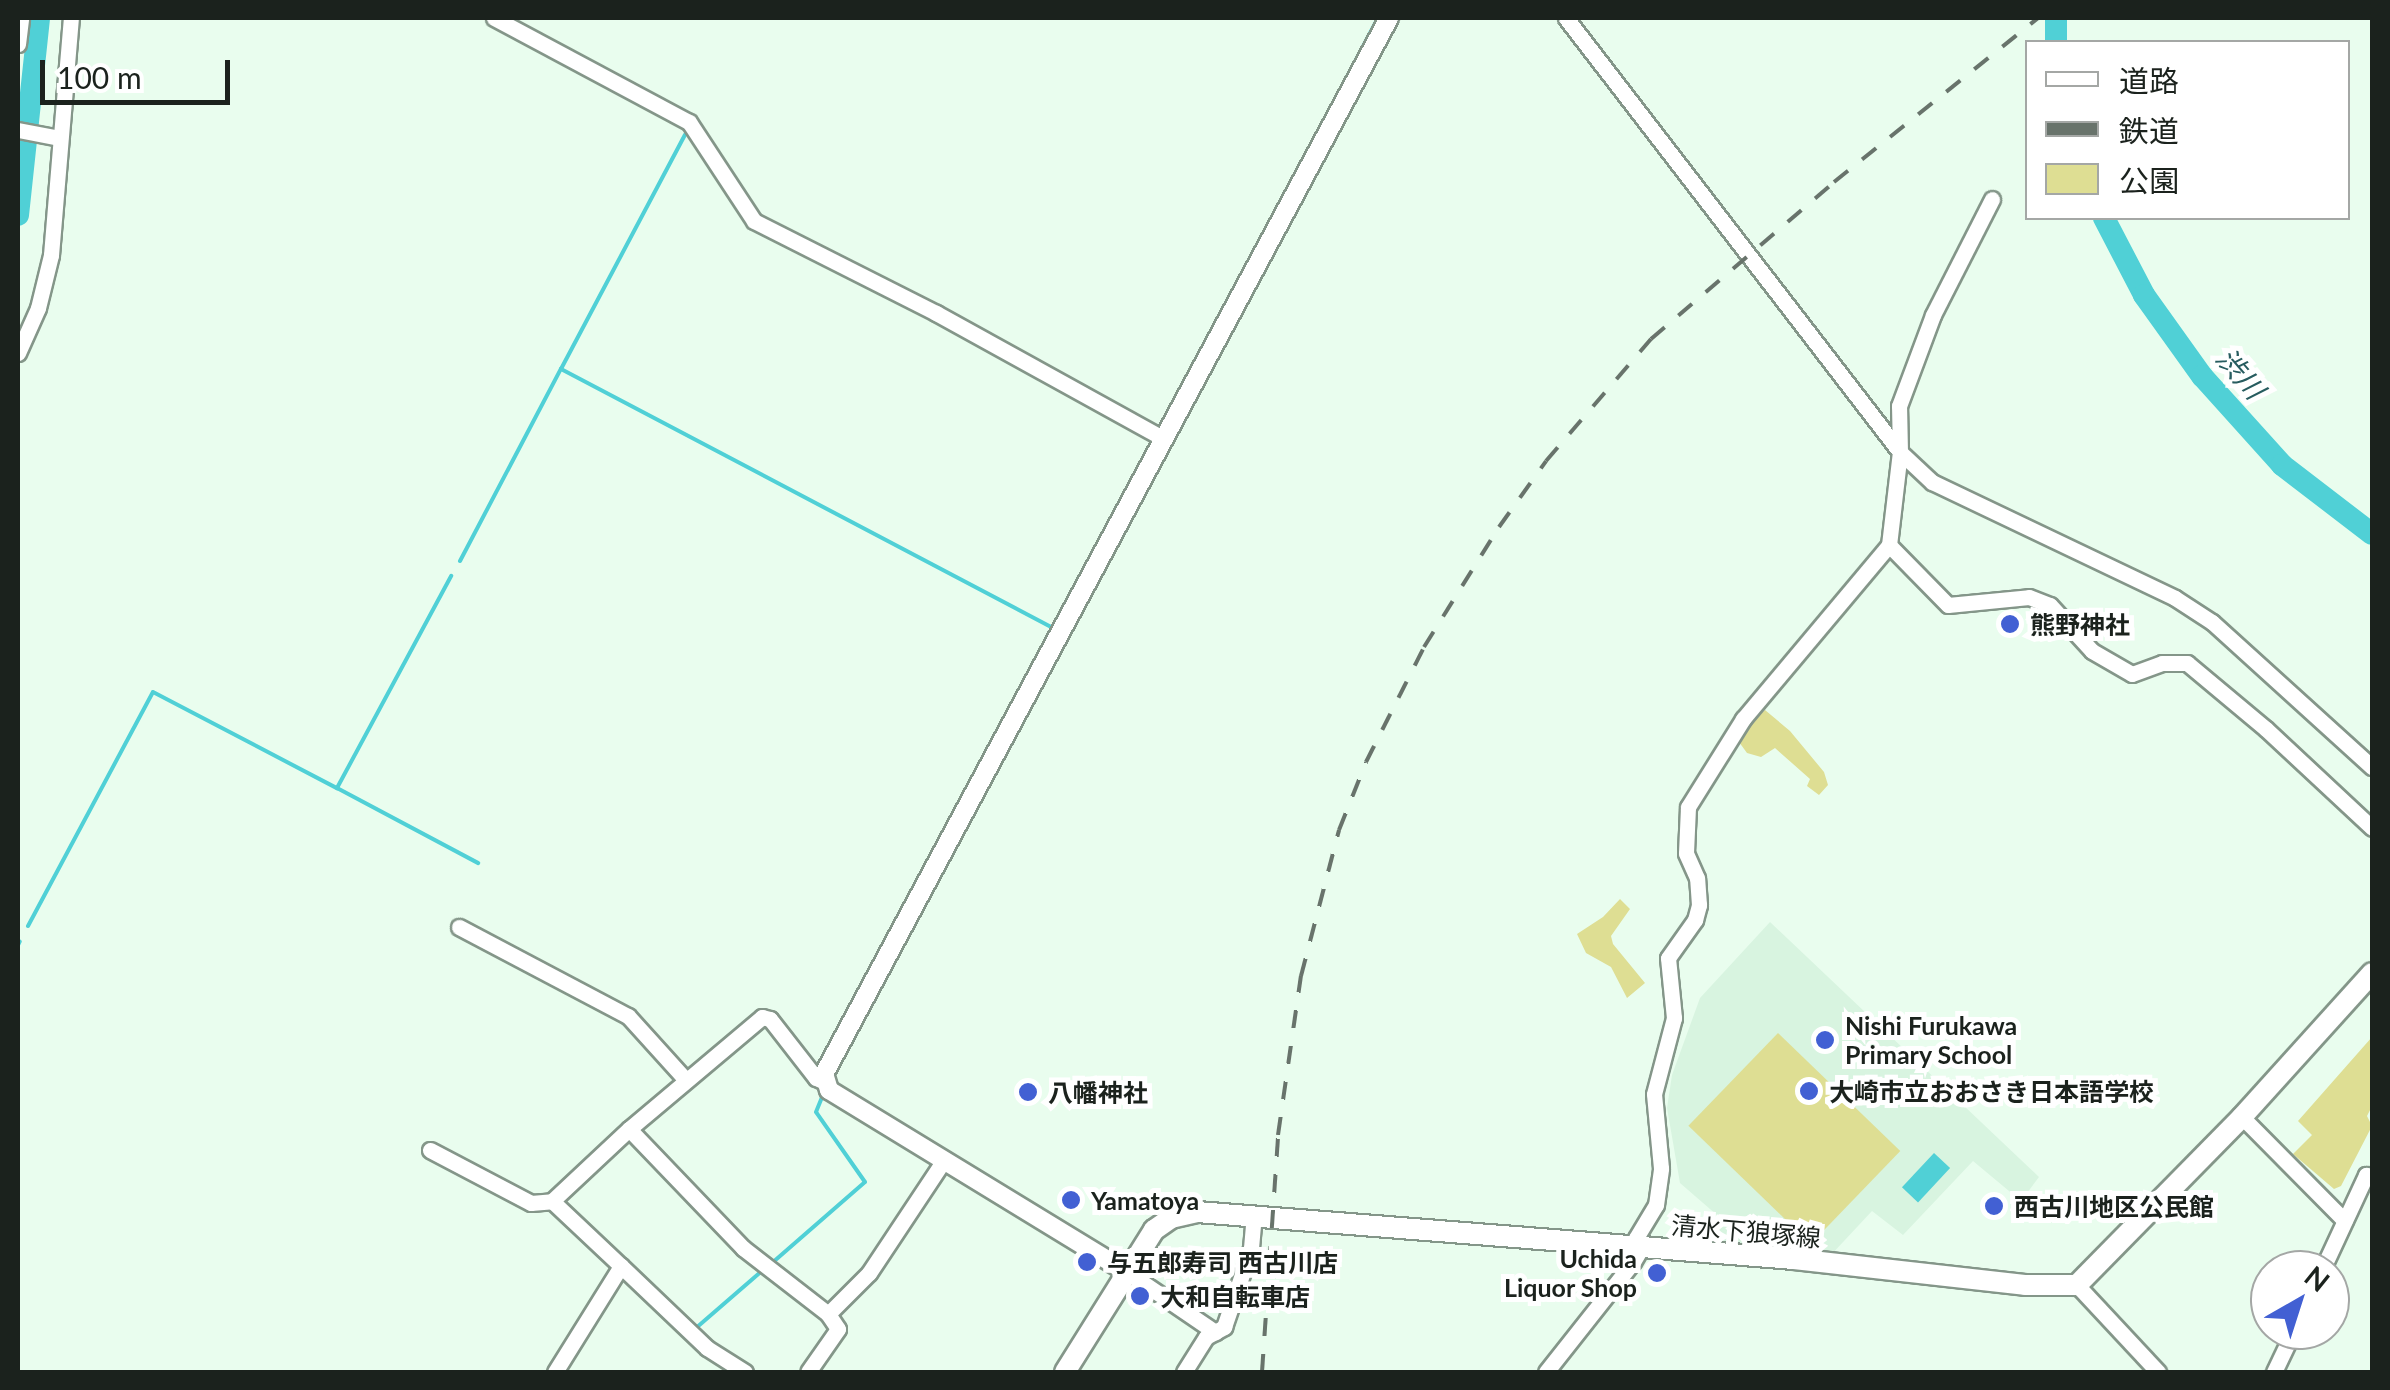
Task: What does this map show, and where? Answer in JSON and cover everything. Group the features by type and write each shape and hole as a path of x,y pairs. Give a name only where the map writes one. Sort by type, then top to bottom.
{"main road":[{"path":"2077,1285 2242,1117 2372,973"},
{"name":"清水下狼塚線","path":"1066,1372 1154,1230 1171,1218 1196,1212 1641,1248 2025,1285 2077,1285"}],"street":[{"path":"18,44 20,18"},
{"path":"18,353 38,308 51,255 57,137 71,18"},
{"path":"494,18 688,122 754,221 936,313 1164,439"},
{"path":"1215,1332 1127,1272 829,1090 824,1074 1389,18"},
{"path":"1566,18 1900,452 1932,482 2175,598 2212,622 2372,767"},
{"path":"18,130 57,137"},
{"path":"1546,1372 1641,1248 1636,1238 1660,1191 1654,1094 1674,1018 1668,958 1695,920 1700,905 1698,878 1686,853 1688,807 1744,719 1888,545 1900,452 1899,406 1933,315 1992,199"},
{"path":"1888,545 1948,606 2030,597 2050,605 2092,652 2132,674 2162,663 2187,663 2266,728 2372,828"},
{"path":"459,927 628,1016 685,1079"},
{"path":"430,1150 531,1203 552,1201 629,1128 762,1016 816,1078 826,1082"},
{"path":"2242,1117 2345,1222"},
{"path":"629,1128 767,1268 828,1314 838,1329 808,1372"},
{"path":"828,1314 869,1273 944,1160"},
{"path":"2332,1250 2366,1175 2372,1178"},
{"path":"552,1201 707,1348 744,1372"},
{"path":"1184,1372 1206,1337 1224,1328 1251,1248 1254,1216"},
{"path":"555,1372 621,1266"},
{"path":"2077,1285 2158,1372"}],"shaded area":[{"name":"大崎市立おおさき日本語学校","path":"1770,922 2039,1177 2021,1201 1973,1161 1903,1235 1872,1211 1830,1256 1709,1244 1725,1222 1680,1183 1667,1108 1672,1075 1700,998"}],"green space":[{"path":"1765,710 1790,731 1824,772 1828,785 1819,795 1807,786 1810,779 1775,748 1761,757 1747,753 1739,742 1748,723"},
{"path":"1620,899 1630,909 1611,936 1613,944 1645,983 1627,998 1611,967 1586,953 1577,934 1603,917"},
{"path":"1778,1033 1900,1151 1811,1244 1688,1126"},
{"path":"2372,1037 2372,1106 2367,1116 2372,1126 2341,1186 2334,1189 2293,1154 2312,1135 2298,1121"}],"water":[{"path":"1934,1153 1950,1168 1918,1202 1902,1187"}],"waterway":[{"path":"18,215 39,18"},
{"path":"1306,155 1378,18"},
{"name":"渋川","path":"2056,18 2056,40"},
{"path":"561,369 685,135"},
{"name":"渋川","path":"2105,220 2144,295 2202,376 2282,465 2372,534"},
{"path":"460,561 561,369 1053,628"},
{"path":"28,926 153,692 337,788 451,576"},
{"path":"337,788 478,863"},
{"path":"18,945 20,941"},
{"path":"772,1263 865,1182 816,1112 822,1097"},
{"path":"696,1328 764,1269"}],"railway":[{"path":"1262,1372 1278,1135 1301,976 1339,830 1366,762 1424,647 1499,527 1546,461 1651,339 1834,182 2038,18"}],"place":[{"name":"熊野神社","path":"2010,624"},
{"name":"Nishi Furukawa Primary School","path":"1825,1040"},
{"name":"大崎市立おおさき日本語学校","path":"1809,1091"},
{"name":"八幡神社","path":"1028,1092"},
{"name":"Yamatoya","path":"1071,1200"},
{"name":"西古川地区公民館","path":"1994,1206"},
{"name":"与五郎寿司 西古川店","path":"1087,1262"},
{"name":"Uchida Liquor Shop","path":"1657,1273"},
{"name":"大和自転車店","path":"1140,1296"}]}
